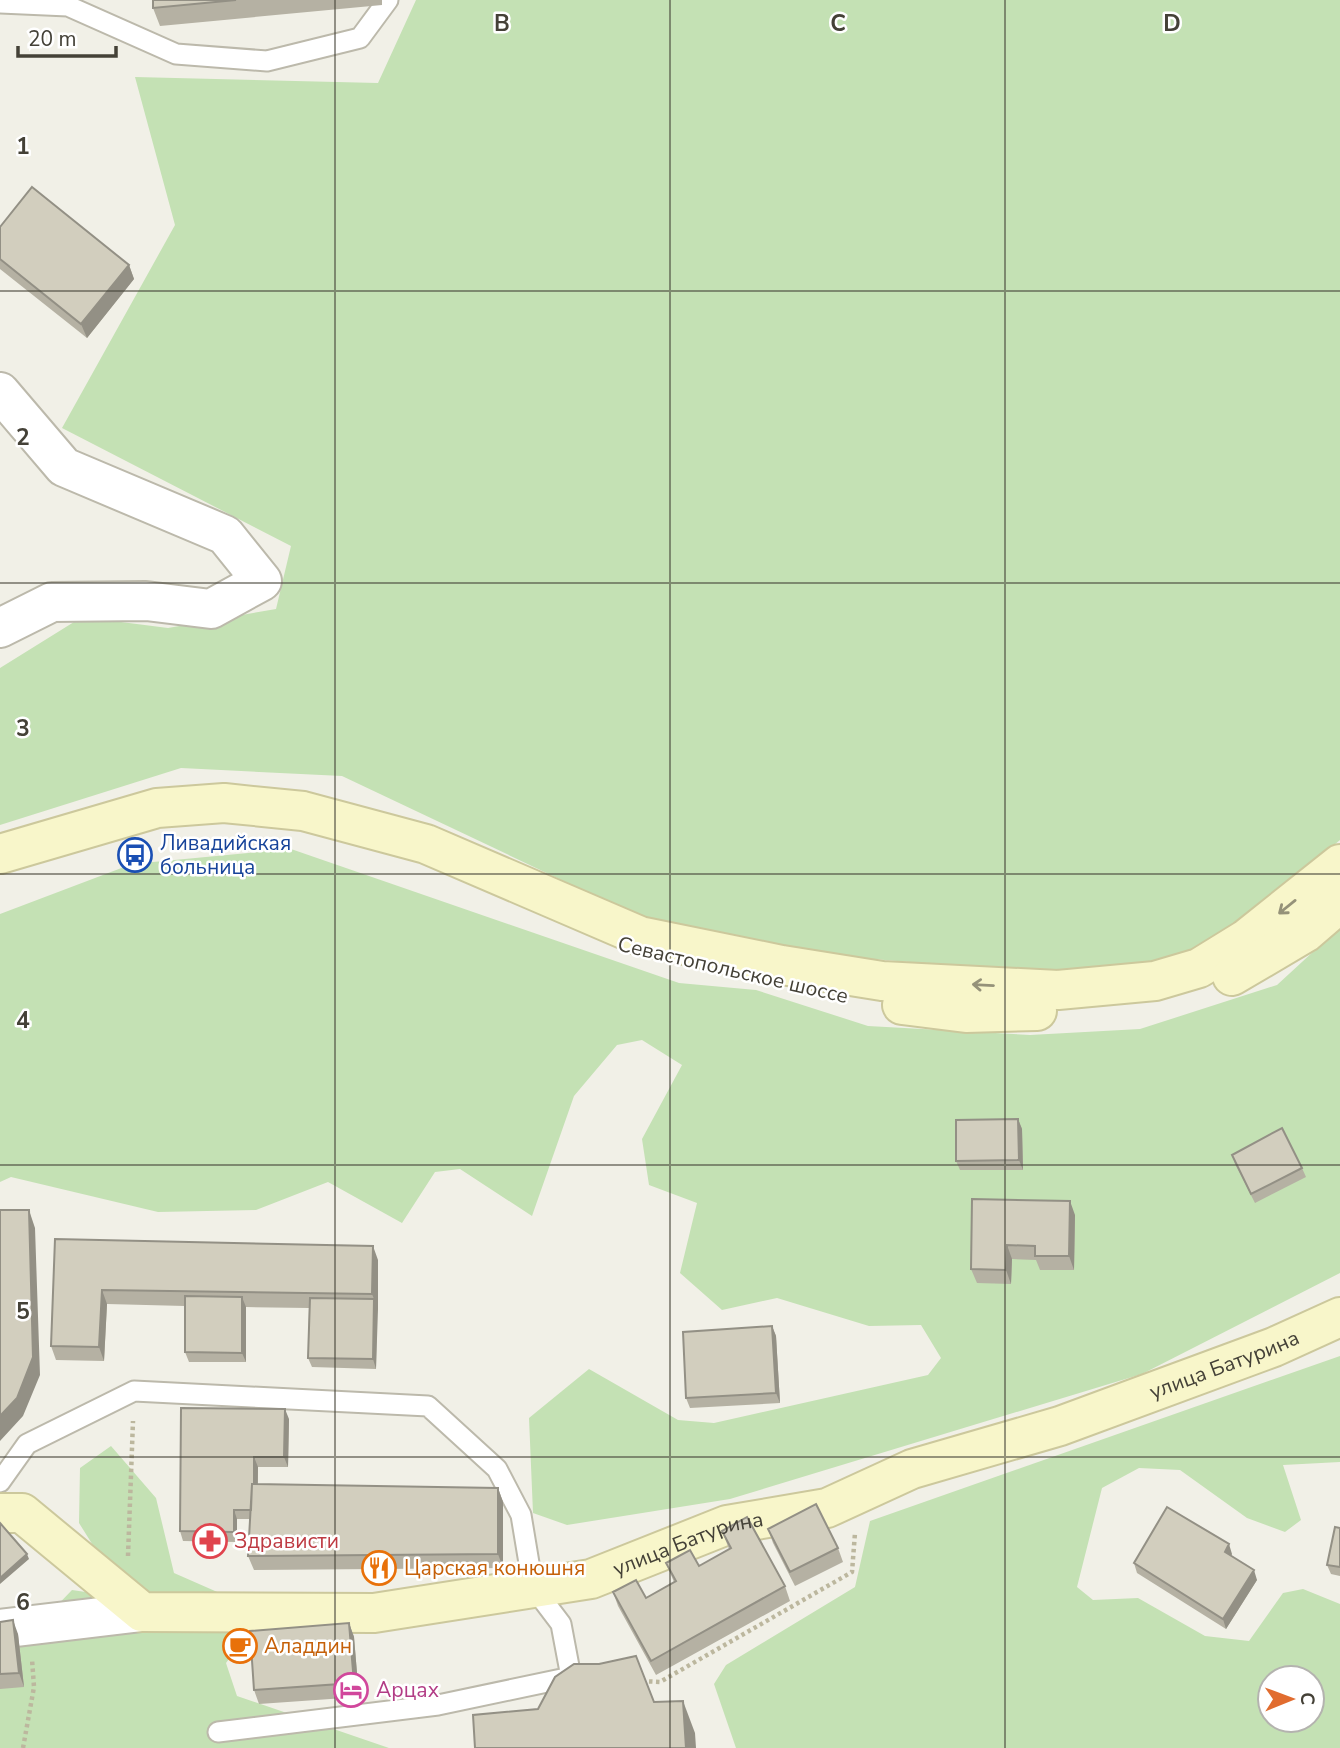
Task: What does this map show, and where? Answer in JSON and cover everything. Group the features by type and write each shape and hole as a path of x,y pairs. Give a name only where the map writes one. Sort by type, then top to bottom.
{"main road":[{"path":"0,854 157,808 224,803 303,811 426,844 640,936 782,965 882,981 1058,990 1155,981 1199,968 1246,939 1340,864"},
{"name":"Севастопольское шоссе","path":"0,874 130,832 261,821 377,846 482,893 628,948 854,998 966,1013 1101,1009 1207,991 1305,933 1340,903"},
{"name":"улица Батурина","path":"134,1606 374,1613 591,1579 727,1525 827,1508 912,1469 1060,1426 1273,1347 1340,1317"},
{"path":"0,1513 22,1513 134,1606"}],"street":[{"path":"0,392 64,467 225,535 262,582 211,609 146,601 52,602 6,618"},
{"path":"15,1627 134,1606"}],"lane":[{"path":"0,3 68,6 176,54 267,61 360,38 388,0"},
{"path":"0,1482 27,1444 134,1391 428,1406 497,1469 521,1515 533,1587 561,1624 571,1677 438,1705 218,1732"}],"path":[{"path":"134,1391 134,1606"},
{"path":"635,1680 660,1682 852,1573 857,1494"},
{"path":"15,1627 34,1687 23,1748"}],"green space":[{"path":"416,0 1340,0 1340,840 1211,948 1134,972 1085,976 860,958 684,938 342,776 181,768 0,825 0,668 82,617 168,628 276,609 291,546 62,428 175,225 135,77 378,83"},
{"path":"291,849 679,983 756,990 868,1026 1030,1035 1140,1029 1277,985 1340,927 1340,1273 1142,1374 730,1499 567,1525 533,1513 529,1418 589,1369 678,1420 714,1423 928,1375 941,1358 921,1325 869,1326 777,1298 722,1310 680,1273 697,1203 649,1185 642,1139 682,1065 642,1040 617,1045 574,1096 532,1216 460,1169 435,1172 402,1223 328,1182 256,1210 158,1212 11,1177 0,1182 0,914 132,864"},
{"path":"1340,1356 1340,1462 1283,1465 1301,1520 1285,1532 1247,1518 1180,1470 1139,1468 1102,1488 1077,1587 1093,1600 1138,1598 1205,1636 1249,1641 1283,1593 1303,1589 1340,1604 1340,1748 736,1748 714,1684 726,1665 855,1587 870,1521"},
{"path":"111,1446 156,1498 174,1573 263,1612 226,1663 237,1696 389,1748 0,1748 0,1647 19,1645 72,1590 126,1598 79,1523 80,1468"}],"building":[{"path":"153,0 236,0 153,8"},
{"path":"32,187 129,265 81,324 0,259 0,227"},
{"path":"1018,1119 1019,1160 956,1161 956,1120"},
{"path":"1282,1128 1302,1168 1251,1194 1232,1155"},
{"path":"972,1199 1070,1201 1069,1256 1035,1256 1035,1246 1007,1245 1006,1270 971,1269"},
{"path":"0,1210 29,1210 33,1357 17,1398 0,1416"},
{"path":"55,1239 373,1246 372,1294 102,1290 99,1347 51,1346"},
{"path":"185,1296 242,1297 242,1353 185,1352"},
{"path":"310,1298 374,1299 373,1359 308,1358"},
{"path":"772,1326 776,1393 686,1398 683,1332"},
{"path":"181,1408 285,1409 284,1457 254,1457 251,1510 234,1510 234,1532 180,1531"},
{"path":"252,1484 498,1488 498,1554 248,1556"},
{"path":"816,1504 838,1548 790,1572 768,1529"},
{"path":"1167,1507 1229,1544 1225,1552 1254,1570 1223,1619 1134,1563"},
{"path":"747,1517 785,1586 651,1661 613,1592 636,1580 646,1598 676,1581 666,1563 690,1550 699,1566 731,1548 722,1531"},
{"path":"0,1523 27,1554 0,1578"},
{"path":"1335,1527 1340,1528 1340,1567 1327,1565"},
{"path":"13,1620 19,1673 0,1674 0,1622"},
{"path":"349,1623 354,1683 254,1690 250,1631"},
{"path":"636,1656 654,1702 683,1701 686,1748 475,1748 473,1715 538,1709 555,1677 574,1664 599,1664"}],"place":[{"name":"Ливадийская больница","path":"135,855"},
{"name":"Здрависти","path":"210,1541"},
{"name":"Царская конюшня","path":"379,1568"},
{"name":"Аладдин","path":"240,1646"},
{"name":"Арцах","path":"351,1690"}]}
